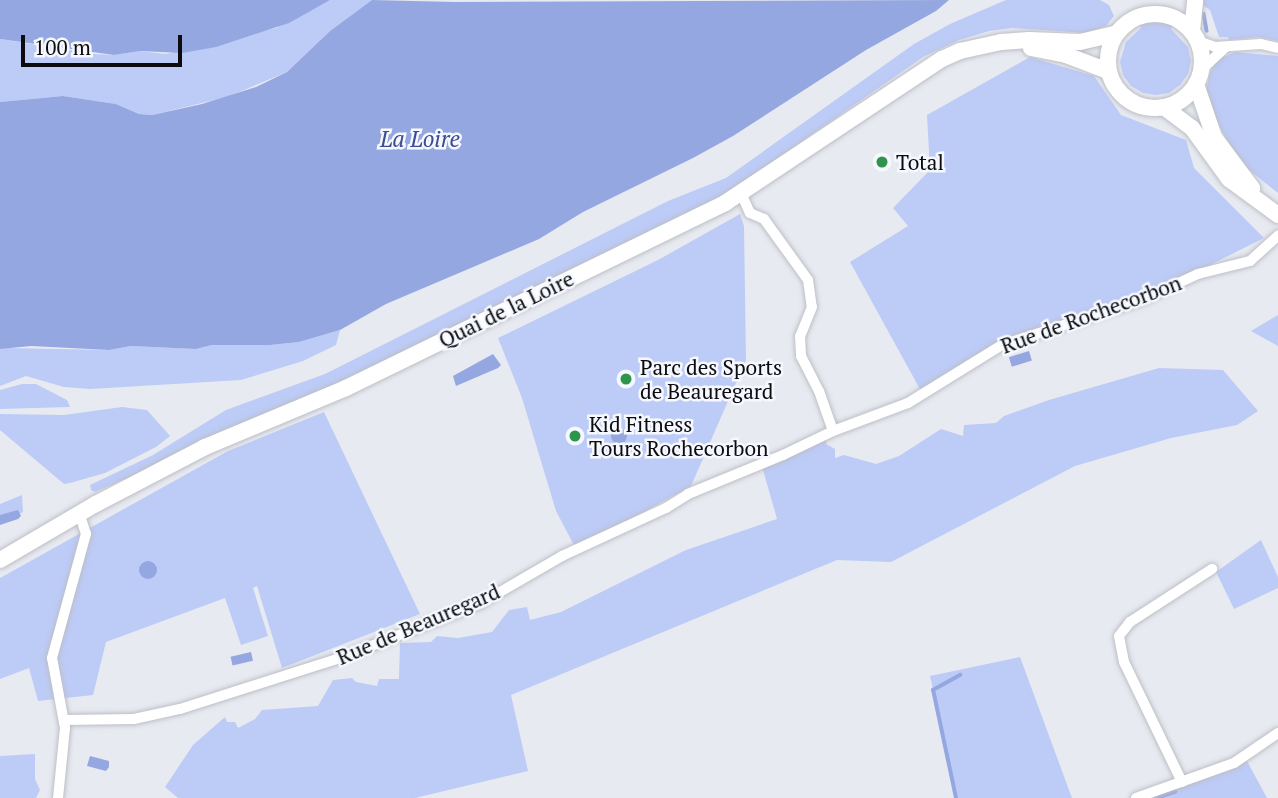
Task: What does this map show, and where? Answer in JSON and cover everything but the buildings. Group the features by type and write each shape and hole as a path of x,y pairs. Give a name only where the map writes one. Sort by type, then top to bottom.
{"main road":[{"path":"1156,13 1169,0"},
{"path":"1195,0 1198,77 1214,137 1272,211"},
{"path":"1001,42 1080,42 1115,34 1135,17 1156,13 1170,16 1195,36"},
{"path":"1115,34 1107,58 1108,71 1118,90 1135,104 1164,107 1177,103 1198,77"},
{"path":"1001,42 1066,55 1108,71"},
{"name":"Quai de la Loire","path":"0,560 79,513 205,447 360,382 741,193 921,71 960,51 1001,42"},
{"path":"1164,107 1192,128 1229,179 1272,211"}],"street":[{"path":"1195,36 1225,48 1261,44 1278,48"},
{"path":"1198,77 1225,48"},
{"path":"741,193 750,212 764,219 808,280 812,307 800,336 801,356 819,391 831,432"},
{"name":"Rue de Rochecorbon","path":"831,432 908,403 1002,345 1144,299 1210,270 1250,261 1278,236"},
{"name":"Rue de Beauregard","path":"64,720 134,719 159,715 340,658 487,600 562,556 666,508 688,494 831,432"},
{"path":"58,798 65,739 52,658 86,534 79,513"},
{"path":"1182,782 1124,662 1119,636 1130,622 1212,569"},
{"path":"1136,798 1234,763 1278,733"}],"shaded area":[{"path":"330,0 372,0 330,31 287,72 227,97 152,115 139,114 116,104 63,96 0,102 0,39 95,54 114,55 139,51 166,54 276,28"},
{"path":"1006,0 1100,0 1109,5 1114,16 1106,26 1088,33 1012,28 989,31 959,40 923,57 722,197 329,390 95,492 91,490 90,485 153,455 226,410 325,374 668,201 726,178 914,44 950,24"},
{"path":"1202,0 1278,0 1278,41 1259,37 1229,40 1228,37 1219,37 1210,10 1201,4"},
{"path":"1155,21 1173,25 1171,29 1188,47 1191,61 1188,74 1180,85 1169,93 1156,95 1143,93 1131,86 1123,75 1120,62 1126,42 1141,28 1140,24"},
{"path":"1235,52 1278,56 1278,193 1239,162 1211,111 1206,90 1210,73 1217,60"},
{"path":"1030,57 1094,76 1121,115 1186,140 1194,168 1264,238 1158,291 984,350 921,391 850,262 908,226 893,208 930,170 927,115"},
{"name":"Parc des Sports de Beauregard","path":"740,214 744,226 746,360 691,486 576,549 556,511 522,398 498,338 658,260"},
{"path":"1278,315 1278,346 1251,331"},
{"path":"340,330 336,345 303,361 241,380 90,389 64,387 26,376 0,386 0,349 5,348 109,350 131,346 196,349 212,345 299,342"},
{"path":"1159,368 1223,370 1258,411 1237,425 1171,438 1075,466 891,562 837,560 511,695 528,771 415,798 178,798 165,787 193,745 225,717 227,722 235,722 238,728 255,719 262,710 318,706 333,680 352,678 356,682 377,686 379,679 399,679 400,643 431,642 437,636 458,638 492,632 509,610 527,607 530,620 561,612 686,550 777,519 761,463 826,433 826,444 835,449 835,458 844,455 876,464 899,456 941,429 963,436 964,425 996,423 1004,416 1049,400"},
{"path":"22,384 36,384 67,400 70,407 0,409 0,390"},
{"path":"122,407 147,410 170,436 156,447 105,473 70,483 64,484 0,430 0,414 64,415"},
{"path":"324,412 420,614 282,668 257,586 253,588 268,636 241,645 225,598 106,642 93,695 38,701 29,668 0,679 0,578 228,451"},
{"path":"22,495 23,512 0,524 0,504"},
{"path":"1261,540 1278,577 1278,588 1234,609 1216,572"},
{"path":"1020,657 1072,798 958,798 930,676"},
{"path":"35,754 35,779 40,790 36,798 0,798 0,756"},
{"path":"1247,761 1267,798 1145,798 1213,774"}],"water":[{"path":"0,0 330,0 289,23 216,47 182,53 140,51 114,55 0,39"},
{"name":"La Loire","path":"372,0 949,0 936,11 866,50 733,136 693,158 583,212 539,239 386,304 340,330 299,342 270,345 212,345 196,349 131,346 109,350 31,346 0,349 0,102 63,96 116,104 139,114 152,115 202,104 256,87 287,72 330,31"},
{"path":"1029,351 1032,361 1012,367 1009,357"},
{"path":"493,354 501,365 498,368 456,386 453,376"},
{"path":"616,428 622,428 627,436 625,442 616,444 611,439 611,433"},
{"path":"18,510 21,516 18,519 0,525 0,515"},
{"path":"148,561 154,564 157,570 154,576 148,579 142,576 139,570 142,564"},
{"path":"251,652 253,661 233,665 231,657"},
{"path":"90,756 109,761 109,767 106,771 87,766"}],"waterway":[{"path":"1204,14 1207,31"},
{"path":"956,798 933,690 960,675"},
{"path":"1156,798 1175,792"}],"place":[{"name":"Total","path":"882,162"},
{"name":"Parc des Sports de Beauregard","path":"626,379"},
{"name":"Kid Fitness Tours Rochecorbon","path":"575,436"}]}
